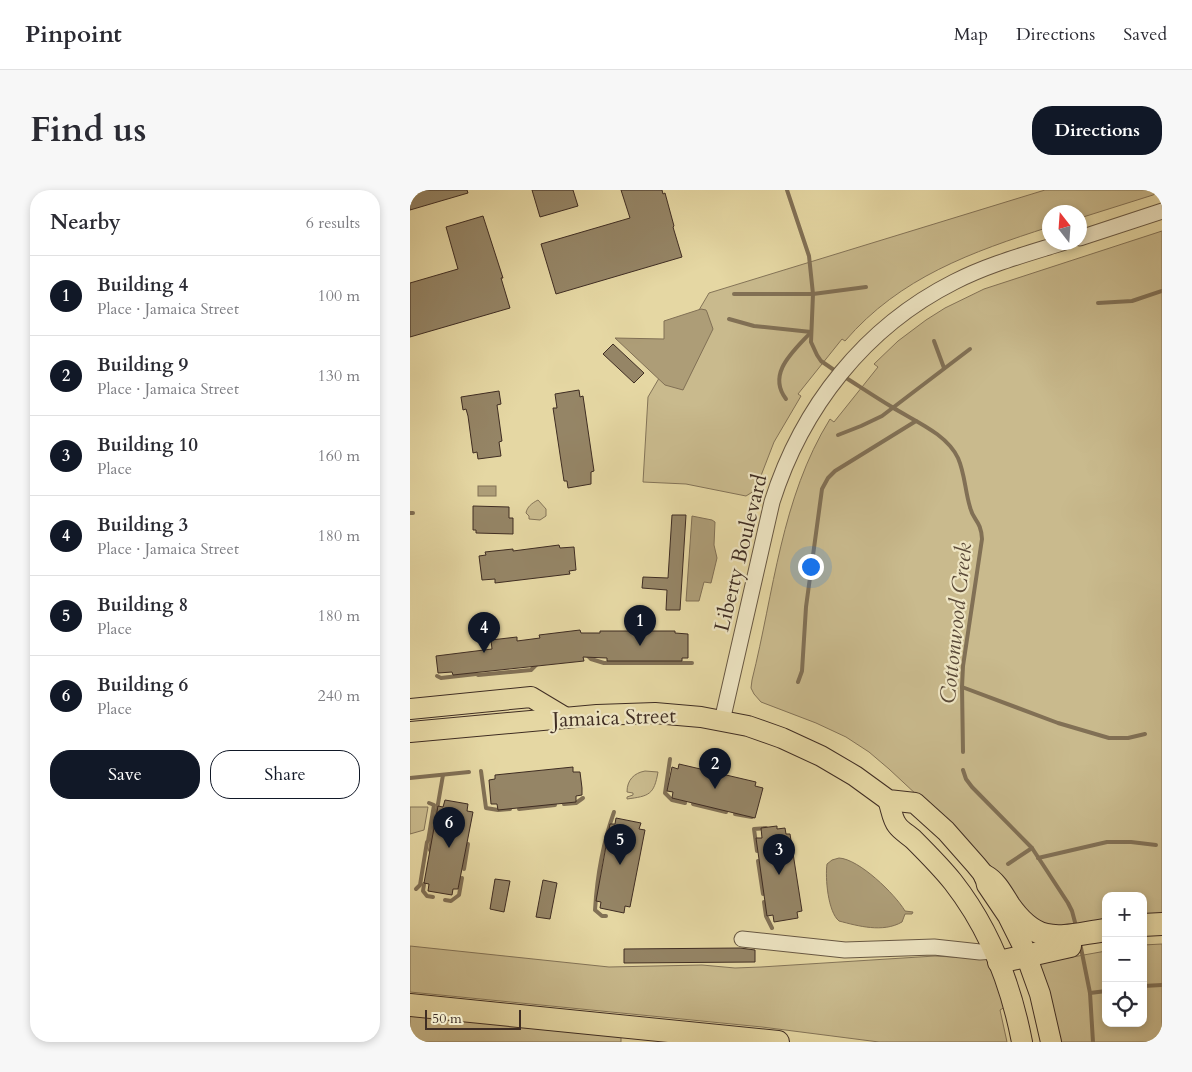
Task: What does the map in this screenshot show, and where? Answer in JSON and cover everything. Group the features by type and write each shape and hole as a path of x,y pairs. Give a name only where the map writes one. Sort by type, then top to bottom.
{"highway":[{"path":"985,876 993,880 1014,911 1052,943 1102,940"},
{"path":"1147,925 1162,924"},
{"path":"996,956 1026,955 1052,943 1102,931"},
{"path":"1147,935 1162,934"},
{"path":"410,1005 778,1042"}],"main road":[{"path":"410,709 531,697 566,718"},
{"name":"Jamaica Street","path":"410,732 645,712 694,716 722,721 766,732 802,747 847,771 888,800 915,803 959,845 985,876 987,885 1008,916 1026,955 1040,994 1051,1042"},
{"path":"888,800 896,824 924,850 953,882 977,918 996,956 1013,1003 1022,1042"}],"street":[{"path":"1087,236 1162,211"},
{"name":"Liberty Boulevard","path":"722,721 772,502 791,452 815,407 859,352 894,320 935,292 984,269 1042,250"},
{"path":"742,939 845,950 934,947 980,952 996,956"}],"shaded area":[{"path":"1045,190 1162,190 1153,195 1087,216 1087,205 1042,205 1042,229 992,246 939,269 913,283 889,300 866,319 845,341 842,339 798,394 801,396 774,442 757,486 754,491 746,496 686,484 643,482 648,397 709,293"},
{"path":"1162,231 1162,914 1147,916 1147,892 1102,892 1102,921 1043,928 918,796 869,752 846,737 816,723 761,702 751,688 773,580 790,513 813,449 830,419 834,422 878,367 874,364 898,341 945,308 984,289"},
{"path":"701,309 706,310 713,329 683,390 665,385 615,338 664,339 664,321"},
{"path":"478,486 496,486 496,496 478,496"},
{"path":"538,500 546,509 546,516 540,520 529,519 526,513 527,509"},
{"path":"692,516 715,522 714,545 717,558 711,583 704,582 699,601 686,601"},
{"path":"645,771 658,772 655,786 649,793 641,797 627,799 627,797 633,795 633,793 627,792 630,781 634,775"},
{"path":"410,807 428,807 424,830 410,834"},
{"path":"839,858 856,864 866,871 885,887 905,911 913,912 912,914 905,914 902,922 895,925 879,928 870,928 839,921 832,910 826,878 827,864"},
{"path":"1162,944 1162,1042 1060,1042 1039,963 1102,952 1102,1027 1147,1027 1147,945"},
{"path":"410,946 609,967 702,965 735,968 935,956 988,959 1005,1007 1000,1010 1007,1042 879,1042 762,1027 410,992"},
{"path":"410,1014 621,1036 621,1042 410,1042"}],"building":[{"path":"410,190 467,190 468,193 410,210"},
{"path":"532,190 573,190 578,206 540,217"},
{"path":"621,190 662,190 663,194 665,193 682,257 556,294 541,244 630,218"},
{"path":"483,216 503,278 501,278 510,308 410,337 410,283 458,269 446,227"},
{"path":"613,344 644,373 634,383 603,354"},
{"path":"579,390 580,397 583,396 594,471 591,472 591,484 568,488 567,481 564,481 553,408 557,408 555,394"},
{"path":"499,391 501,404 497,405 502,441 499,442 501,456 478,459 477,452 473,453 468,416 466,409 463,410 461,397"},
{"path":"473,506 509,507 509,518 513,518 513,534 476,533 476,530 473,530"},
{"path":"672,515 686,515 680,610 666,610 667,590 642,588 643,577 668,578"},
{"path":"559,545 560,548 574,547 576,570 569,571 570,574 495,583 495,579 482,580 479,556 486,555 485,552 513,549 513,551"},
{"path":"580,630 581,633 600,633 600,631 675,631 675,633 688,634 688,658 682,658 682,661 607,661 607,658 583,657 584,661 453,675 452,672 438,673 436,656 492,649 491,640 517,637 517,641 540,638 539,635"},
{"path":"679,764 756,782 755,786 763,788 755,818 672,798 673,792 667,791 672,767 678,769"},
{"path":"573,767 573,772 580,772 582,788 582,795 576,796 576,802 498,810 497,804 491,804 489,780 495,779 495,775"},
{"path":"445,800 468,804 467,811 473,812 458,889 453,889 452,895 428,891 429,884 424,883 438,806 443,807"},
{"path":"616,818 641,823 639,829 645,830 630,907 625,906 624,913 600,908 601,902 596,901 610,824 615,824"},
{"path":"777,826 777,829 785,828 786,834 790,834 802,911 797,912 798,918 774,922 773,915 767,916 756,838 762,838 761,828"},
{"path":"495,879 510,881 504,912 490,909"},
{"path":"543,880 557,883 550,919 536,917"},
{"path":"740,948 755,950 755,962 624,963 624,949"}],"waterway":[{"name":"Cottonwood Creek","path":"787,190 809,256 813,294 811,342 821,361 837,372"},
{"path":"734,294 813,294 866,287"},
{"path":"1098,303 1132,301 1162,291"},
{"path":"729,319 754,326 811,332"},
{"path":"786,399 779,380 781,371 791,354 811,332"},
{"path":"934,341 944,368"},
{"path":"838,435 882,416 970,349"},
{"name":"Cottonwood Creek","path":"843,376 946,441 958,458 964,476 970,507 979,524 982,539 963,666 963,752"},
{"path":"798,682 802,671 806,607 822,489 828,478 835,471 916,421"},
{"path":"586,654 591,659 604,663 692,663"},
{"path":"478,675 531,670 538,663"},
{"path":"437,676 441,678 476,674"},
{"path":"962,687 1058,723 1109,738 1128,738 1145,734"},
{"path":"670,759 665,793 672,800 685,803"},
{"name":"Cottonwood Creek","path":"963,770 966,779 972,787 1032,848 1068,903 1076,926"},
{"path":"481,771 486,808 510,809"},
{"path":"410,778 469,772"},
{"path":"430,850 443,775"},
{"path":"564,804 576,803 583,798"},
{"path":"428,841 434,805 429,803"},
{"path":"693,804 726,812"},
{"path":"519,809 555,805"},
{"path":"606,916 602,916 595,910 599,873 614,812"},
{"path":"735,814 752,817"},
{"path":"757,851 754,829 766,828"},
{"path":"416,889 420,885 427,842"},
{"path":"1038,858 1107,842 1156,845"},
{"path":"464,869 468,844"},
{"path":"1008,864 1032,848"},
{"path":"758,861 763,894"},
{"path":"445,900 451,901 459,895 462,878"},
{"path":"424,884 423,891 427,896 433,897"},
{"path":"764,902 766,916 772,928"},
{"name":"Cottonwood Creek","path":"1080,943 1090,993 1093,1042"},
{"path":"1147,986 1162,985"},
{"path":"1090,993 1102,992"}],"place":[{"name":"Building 4","path":"640,646"},
{"name":"Building 3","path":"484,653"},
{"name":"Building 9","path":"715,789"},
{"name":"Building 6","path":"449,848"},
{"name":"Building 8","path":"620,865"},
{"name":"Building 10","path":"779,875"}]}
